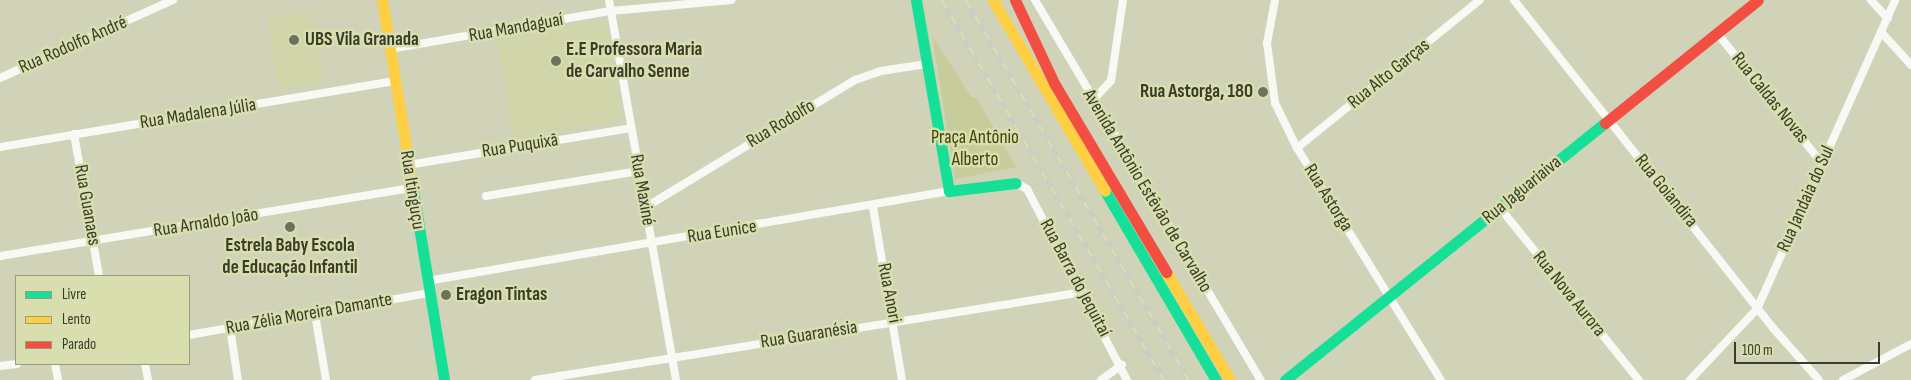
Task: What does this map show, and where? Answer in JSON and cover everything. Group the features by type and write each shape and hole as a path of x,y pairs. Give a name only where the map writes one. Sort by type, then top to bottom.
{"main road":[{"name":"Rua Itinguçu","path":"382,0 444,380"},
{"path":"916,0 950,191"},
{"name":"Avenida Antônio Estêvão de Carvalho","path":"993,0 1216,380"},
{"name":"Avenida Antônio Estêvão de Carvalho","path":"1015,0 1054,83 1230,380"},
{"name":"Rua Jaguariaiva","path":"1285,380 1758,0"},
{"name":"Rua Eunice","path":"950,191 1016,183"}],"street":[{"name":"Rua Rodolfo André","path":"0,78 173,0"},
{"name":"Rua Maxiné","path":"609,0 676,380"},
{"name":"Rua Mandaguaí","path":"390,49 611,11 731,0"},
{"name":"Avenida Antônio Estêvão de Carvalho","path":"1019,0 1022,14"},
{"name":"Avenida Antônio Estêvão de Carvalho","path":"1035,0 1261,380"},
{"path":"1093,100 1111,82 1123,0"},
{"name":"Rua Astorga","path":"1275,0 1267,66 1275,103 1297,148 1441,380"},
{"name":"Rua Alto Garças","path":"1297,148 1480,0"},
{"name":"Rua Goiandira","path":"1514,0 1757,309 1819,380"},
{"path":"1871,0 1888,19"},
{"name":"Rua Jandaia do Sul","path":"1690,380 1757,309 1882,33 1895,0"},
{"name":"Rua Caldas Novas","path":"1718,33 1822,163"},
{"path":"1882,33 1911,65"},
{"name":"Rua Rodolfo","path":"646,207 855,80 881,70 926,64"},
{"name":"Rua Madalena Júlia","path":"0,147 395,81"},
{"name":"Rua Puquixã","path":"408,165 631,128"},
{"name":"Rua Guanaes","path":"74,134 100,275"},
{"path":"486,196 639,171"},
{"name":"Rua Barra do Jequitaí","path":"1016,183 1027,189 1122,365 1127,380"},
{"name":"Rua Arnaldo João","path":"0,256 412,188"},
{"name":"Rua Eunice","path":"427,281 873,207 950,191"},
{"name":"Rua Anori","path":"873,207 896,321 902,380"},
{"name":"Rua Nova Aurora","path":"1500,208 1639,380"},
{"name":"Rua Guaranésia","path":"535,380 1083,292"},
{"name":"Rua Zélia Moreira Damante","path":"190,335 430,293"},
{"path":"316,314 326,380"},
{"path":"230,328 238,380"},
{"path":"1844,380 1911,344"},
{"path":"0,366 15,364"},
{"path":"55,365 58,380"},
{"path":"145,365 148,380"},
{"path":"1101,380 1122,365"}],"shaded area":[{"name":"UBS Vila Granada","path":"312,11 324,82 279,90 267,18"},
{"name":"E.E Professora Maria de Carvalho Senne","path":"605,21 622,119 513,137 497,40"}],"green space":[{"name":"Praça Antônio Alberto","path":"932,35 972,98 976,97 1016,167 955,179"}],"railway":[{"path":"942,0 1164,380"},
{"path":"966,0 1189,380"}],"traffic: fast":[{"path":"916,0 949,191 1016,183"},
{"path":"1285,380 1605,123"},
{"path":"413,190 444,380"},
{"path":"1105,191 1216,380"}],"traffic: slow":[{"path":"382,0 413,190"},
{"path":"993,0 1105,191"},
{"path":"1166,272 1230,380"}],"traffic: jam":[{"path":"1015,0 1054,83 1166,272"},
{"path":"1605,123 1758,0"}],"place":[{"name":"UBS Vila Granada","path":"294,40"},
{"name":"E.E Professora Maria de Carvalho Senne","path":"556,61"},
{"name":"Rua Astorga, 180","path":"1263,92"},
{"name":"Estrela Baby Escola de Educação Infantil","path":"290,227"},
{"name":"Eragon Tintas","path":"446,295"}]}
